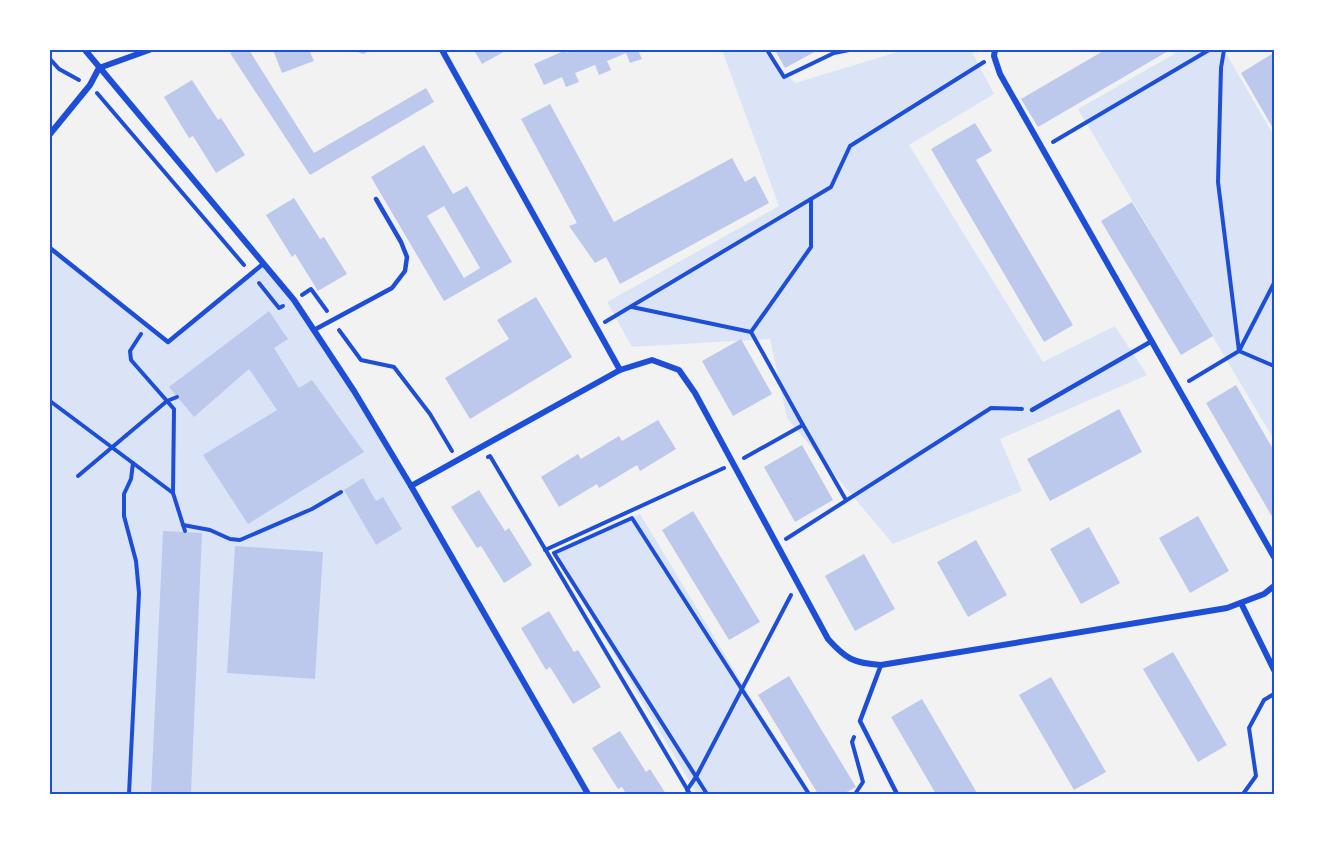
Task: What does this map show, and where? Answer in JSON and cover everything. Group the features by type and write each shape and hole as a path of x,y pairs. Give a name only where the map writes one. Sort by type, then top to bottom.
{"street":[{"path":"85,50 294,300 354,391 411,486 588,795"},
{"path":"50,134 90,85 99,68 148,50"},
{"path":"442,50 620,370"},
{"path":"994,53 1000,74 1275,557"},
{"path":"411,486 620,370 652,360 679,370 695,393 828,639 844,657 864,664 881,665 1227,608 1264,594 1275,586"},
{"path":"1241,603 1275,670"}],"lane":[{"path":"314,330 392,288 405,271 407,257 404,249 376,199"},
{"path":"50,248 168,342 263,264"},
{"path":"1032,410 1152,341"},
{"path":"881,665 860,721 897,795"}],"path":[{"path":"767,50 784,78 834,54 849,50"},
{"path":"1042,149 1209,50"},
{"path":"1224,50 1221,68 1218,182 1239,351"},
{"path":"597,328 831,187 850,146 994,53"},
{"path":"50,59 59,69 90,85"},
{"path":"751,332 811,248 811,200"},
{"path":"1178,388 1239,351 1275,283"},
{"path":"311,289 361,360 394,368 430,414 458,460"},
{"path":"632,307 751,332 846,500"},
{"path":"148,326 133,345 130,351 131,360 174,409 173,492 185,531"},
{"path":"1239,351 1275,366"},
{"path":"78,476 167,401 177,397"},
{"path":"50,401 173,492"},
{"path":"777,544 991,408 1032,410"},
{"path":"545,550 734,463 803,425"},
{"path":"481,461 490,456 688,792"},
{"path":"129,795 139,593 136,561 124,516 124,494 131,479 133,463"},
{"path":"183,525 210,530 230,539 240,540 312,509 341,492"},
{"path":"707,795 554,553 632,518 808,795"},
{"path":"688,792 798,582"},
{"path":"1243,795 1256,776 1249,728 1264,700 1275,694"},
{"path":"855,795 863,782 852,742 860,721"}],"shaded area":[{"path":"722,50 763,50 795,83 904,50 971,50 994,94 909,145 1043,362 1115,326 1147,375 1000,439 1022,491 893,544 787,418 770,339 632,347 607,302 779,206"},
{"path":"1181,50 1224,50 1274,136 1274,440 1078,109"},
{"path":"50,249 169,342 263,263 295,300 411,485 588,794 50,794"},
{"path":"640,514 809,794 697,794 554,553"}],"building":[{"path":"237,50 249,50 314,153 426,88 434,102 310,175 230,53"},
{"path":"273,50 309,50 314,61 282,73"},
{"path":"352,50 372,50 363,54"},
{"path":"474,50 507,50 482,64"},
{"path":"566,50 567,53 574,50 638,50 642,59 630,63 626,53 607,61 611,70 599,75 595,65 575,73 579,82 566,87 562,77 544,85 534,64"},
{"path":"775,50 818,50 785,68"},
{"path":"1105,50 1170,50 1038,127 1021,99"},
{"path":"1272,54 1274,59 1274,130 1241,73"},
{"path":"192,80 218,120 221,118 245,155 216,173 193,136 189,138 164,97"},
{"path":"550,104 614,222 732,158 745,182 755,176 769,203 620,284 606,257 595,263 569,226 577,223 521,119"},
{"path":"975,123 992,151 976,160 1073,325 1044,342 931,149"},
{"path":"424,145 453,194 467,186 512,262 444,301 371,177","holes":["444,206 480,268 464,278 427,216"]},
{"path":"294,198 320,239 324,237 347,274 318,291 295,254 292,257 266,215"},
{"path":"1132,202 1213,336 1181,355 1101,221"},
{"path":"536,297 572,357 470,419 445,378 509,339 497,320"},
{"path":"269,311 288,339 274,348 299,388 312,380 364,452 248,524 203,455 277,410 249,369 194,417 169,387"},
{"path":"741,339 772,394 733,416 702,361"},
{"path":"1236,385 1274,451 1274,520 1206,403"},
{"path":"1119,409 1142,452 1050,501 1027,459"},
{"path":"658,420 676,449 640,471 637,465 599,488 597,484 559,507 541,477 578,454 581,459 619,436 622,441"},
{"path":"802,445 833,500 795,522 764,467"},
{"path":"363,478 376,501 383,497 402,529 376,545 344,490"},
{"path":"479,490 505,531 509,528 532,565 504,583 481,546 477,548 451,507"},
{"path":"693,511 760,622 729,640 662,530"},
{"path":"1198,516 1229,571 1190,593 1159,538"},
{"path":"1089,527 1120,583 1081,604 1050,549"},
{"path":"163,531 202,533 191,794 151,794"},
{"path":"976,540 1007,595 968,617 937,562"},
{"path":"235,546 323,552 315,679 227,673"},
{"path":"864,554 895,609 855,631 825,576"},
{"path":"549,611 574,652 578,650 601,687 573,704 550,667 546,670 521,628"},
{"path":"1173,652 1227,745 1198,762 1143,669"},
{"path":"789,676 856,787 843,794 818,794 758,695"},
{"path":"1051,677 1106,772 1074,790 1019,695"},
{"path":"922,699 977,793 936,794 891,717"},
{"path":"620,731 646,772 650,769 666,794 626,794 622,787 618,789 592,748"}]}
